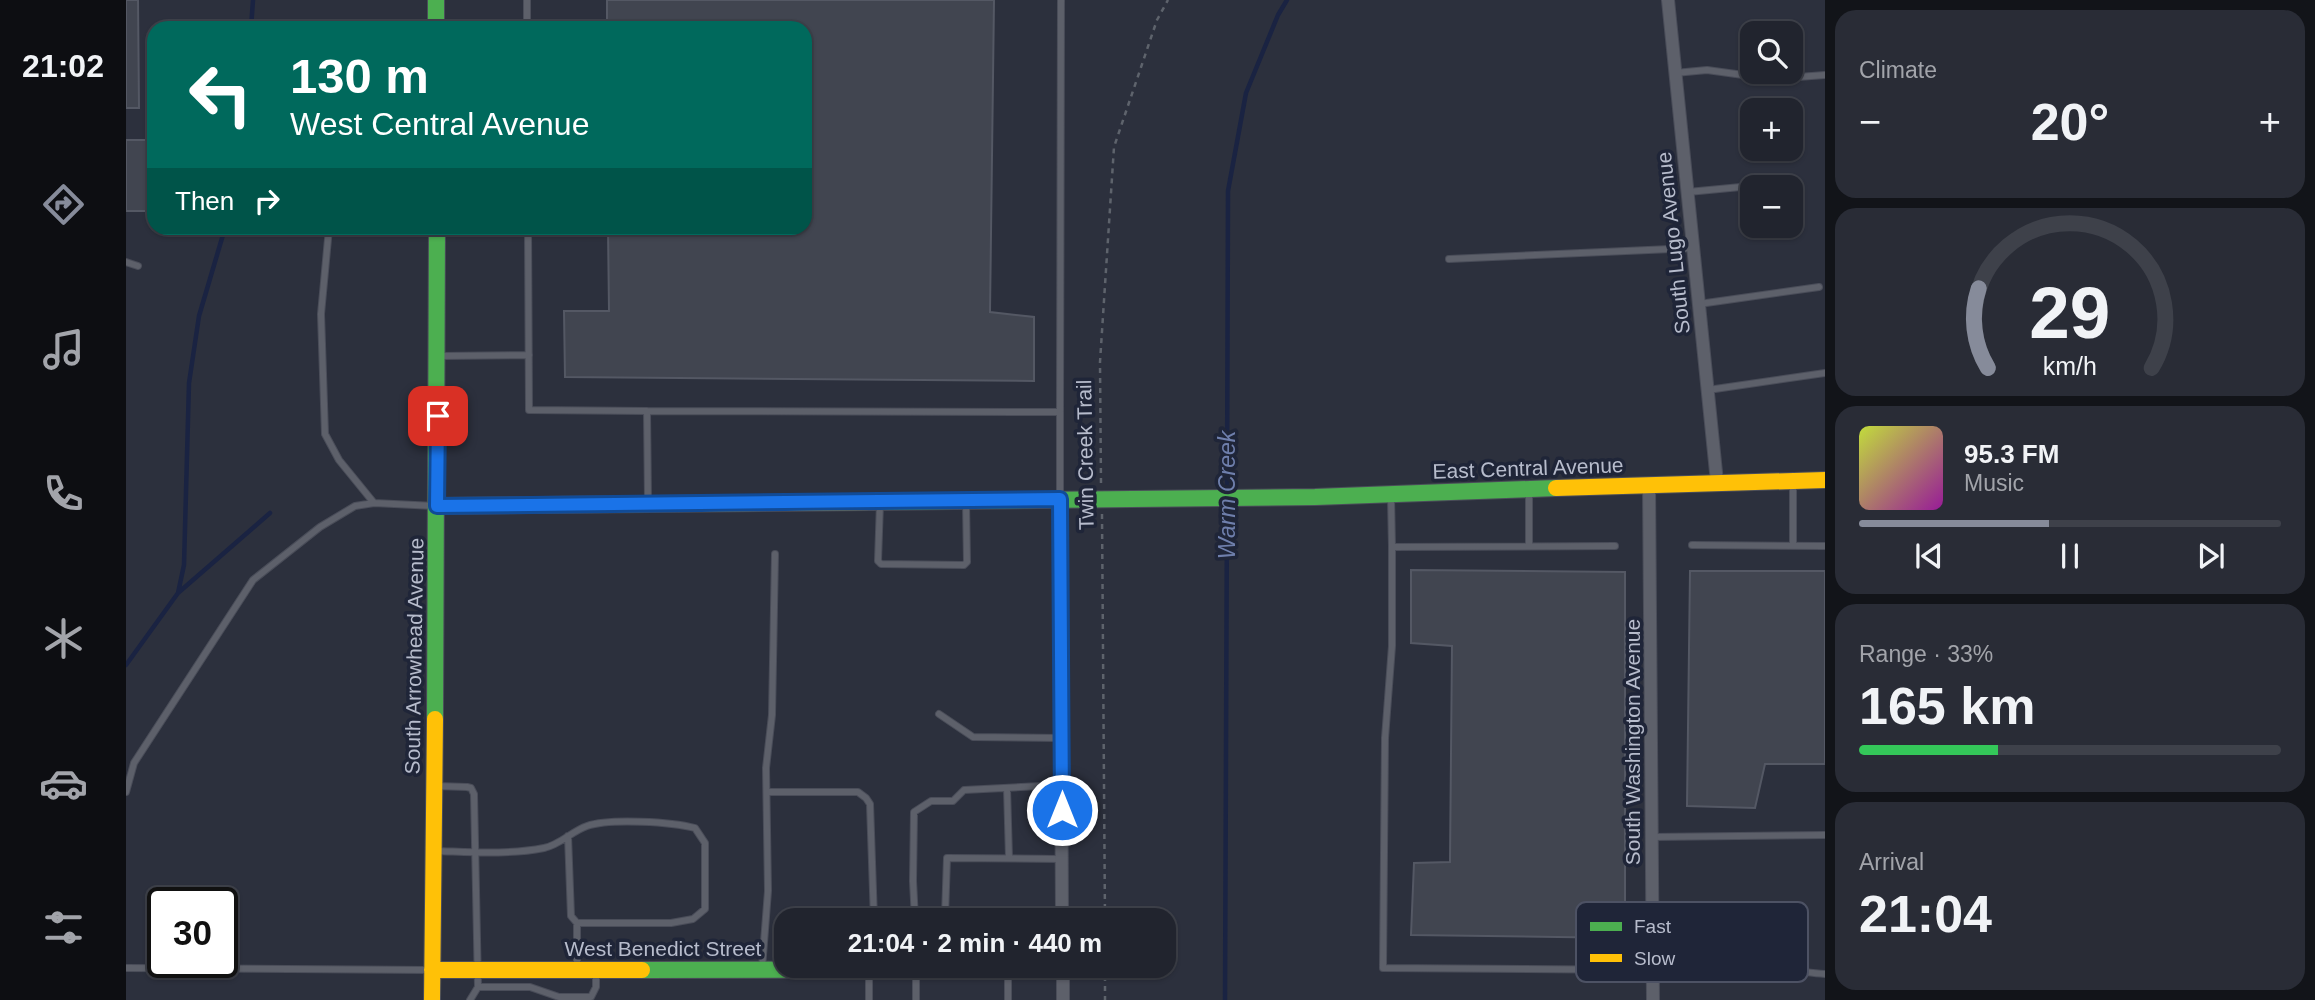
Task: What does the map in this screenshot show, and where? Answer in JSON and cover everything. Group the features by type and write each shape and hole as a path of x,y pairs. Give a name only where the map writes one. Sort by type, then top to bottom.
{"street":[{"path":"436,0 436,21"},
{"name":"South Lugo Avenue","path":"1668,0 1717,482"},
{"name":"South Arrowhead Avenue","path":"432,1000 437,235"},
{"name":"East Central Avenue","path":"437,506 1315,497 1825,480"},
{"name":"South Washington Avenue","path":"1649,484 1652,902"},
{"path":"1060,499 1062,908"},
{"name":"West Benedict Street","path":"432,970 774,969"},
{"path":"1063,978 1063,1000"},
{"name":"South Washington Avenue","path":"1653,982 1653,1000"}],"lane":[{"path":"527,0 527,21"},
{"path":"1060,499 1063,2"},
{"path":"1675,73 1707,70 1772,79 1825,75"},
{"path":"1688,192 1740,187"},
{"path":"327,235 321,314 325,434 339,460 374,503"},
{"path":"528,235 529,410 1060,412"},
{"path":"1449,259 1693,248"},
{"path":"126,262 138,265"},
{"path":"1699,304 1819,287"},
{"path":"438,356 528,355"},
{"path":"1708,390 1825,373"},
{"path":"647,411 648,504"},
{"path":"1793,481 1793,546"},
{"path":"1530,489 1530,546"},
{"path":"1391,494 1392,646 1385,738 1383,968 1576,969"},
{"path":"880,501 878,561 881,564 964,565 967,562 966,500"},
{"path":"126,792 134,763 253,580 320,527 355,506 374,503 437,506"},
{"path":"1692,545 1825,546"},
{"path":"1392,547 1615,546"},
{"path":"762,969 768,891 766,768 772,715 775,554"},
{"path":"939,714 973,737 1061,738"},
{"path":"914,908 914,812 931,801 953,802 964,790 1061,785"},
{"path":"434,786 471,788 474,794 478,987 470,1000"},
{"path":"1007,788 1009,858"},
{"path":"767,792 858,792 866,798 870,804 874,908"},
{"path":"433,851 516,852 548,848 587,826 605,823 678,823 695,828 705,843 705,909 693,919 671,923 576,923"},
{"path":"1652,837 1825,835"},
{"path":"568,836 571,916 576,923 577,970"},
{"path":"947,908 947,858 1062,859"},
{"path":"126,968 432,970"},
{"path":"478,987 530,987 559,997 591,997 596,987 596,970"},
{"path":"869,1000 871,978"},
{"path":"916,978 916,1000"},
{"path":"1007,978 1008,1000"}],"path":[{"name":"Twin Creek Trail","path":"1105,908 1100,362 1114,147 1157,20 1168,0"},
{"path":"1105,978 1105,1000"}],"building":[{"path":"126,0 138,0 139,108 126,108"},
{"path":"607,0 994,0 990,312 1034,317 1034,381 565,377 564,311 609,311 608,235 812,235 812,21 607,21"},
{"path":"126,140 147,140 147,211 126,211"},
{"path":"1411,570 1625,572 1625,902 1576,902 1576,937 1411,935 1414,863 1450,862 1452,646 1411,643"},
{"path":"1690,571 1825,571 1825,764 1765,764 1755,808 1687,806"}],"waterway":[{"path":"252,21 253,0"},
{"name":"Warm Creek","path":"1227,493 1228,191 1246,93 1278,15 1287,0"},
{"path":"126,665 178,593 184,565 189,383 199,316 223,235"},
{"name":"Warm Creek","path":"1225,1000 1227,501"},
{"path":"178,593 270,513"}],"traffic: fast":[{"path":"436,0 436,21"},
{"path":"435,719 437,235"},
{"path":"871,502 1315,497 1556,488"},
{"path":"642,970 774,970"}],"traffic: slow":[{"path":"1556,488 1825,480"},
{"path":"437,506 871,502"},
{"path":"432,1000 435,719"},
{"path":"432,970 642,970"}],"route":[{"path":"438,416 437,506 1060,499 1062,810"}]}
